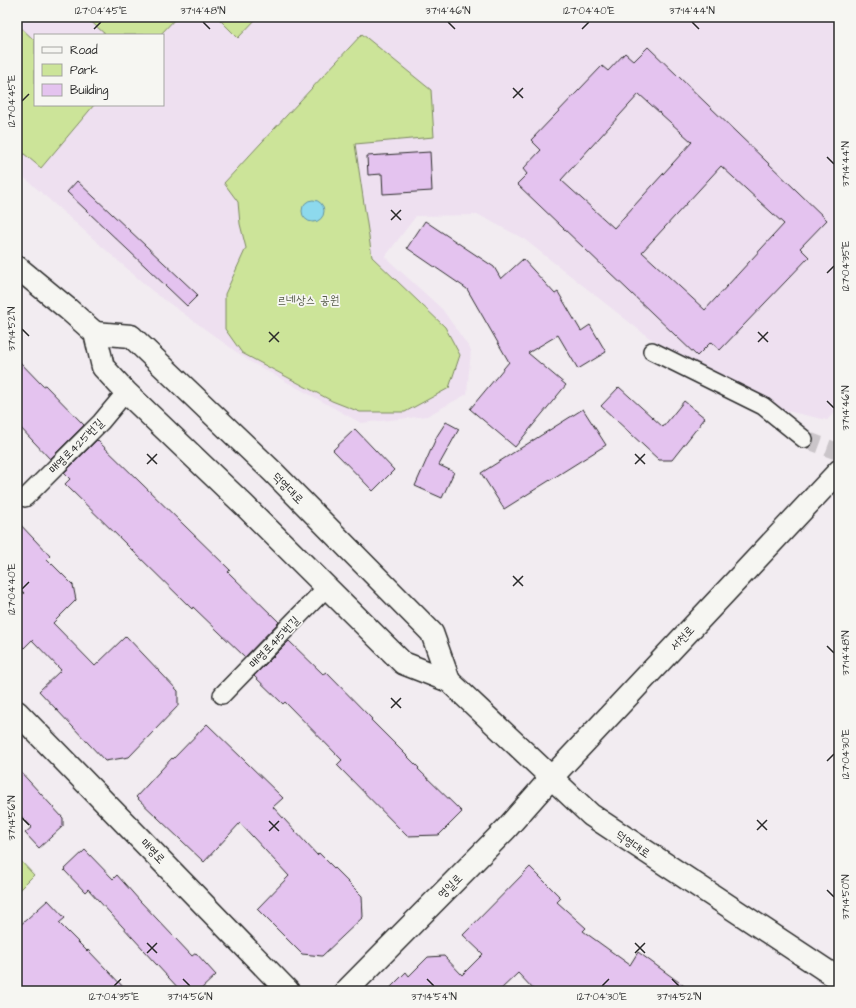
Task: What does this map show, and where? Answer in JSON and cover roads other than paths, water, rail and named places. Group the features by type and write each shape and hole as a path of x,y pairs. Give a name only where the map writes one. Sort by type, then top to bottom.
{"main road":[{"path":"17,267 95,333"},
{"name":"덕영대로","path":"449,681 432,633 273,472 131,336 95,333 103,367 126,392 244,505 403,663 449,681 590,815 839,979"},
{"name":"서천로","path":"551,778 839,471"},
{"name":"매영로","path":"17,712 288,991"},
{"name":"영일로","path":"346,991 506,829 551,778"}],"street":[{"path":"652,351 763,406 804,439"},
{"name":"매영로425번길","path":"25,498 101,422 126,392"},
{"name":"매영로415번길","path":"222,695 326,588"}],"water":[{"path":"313,200 321,203 324,211 321,219 313,222 305,219 302,211 305,203"}],"tunnel":[{"path":"804,439 839,452"}],"park label":[{"name":"르네상스 공원","path":"308,300"}]}
